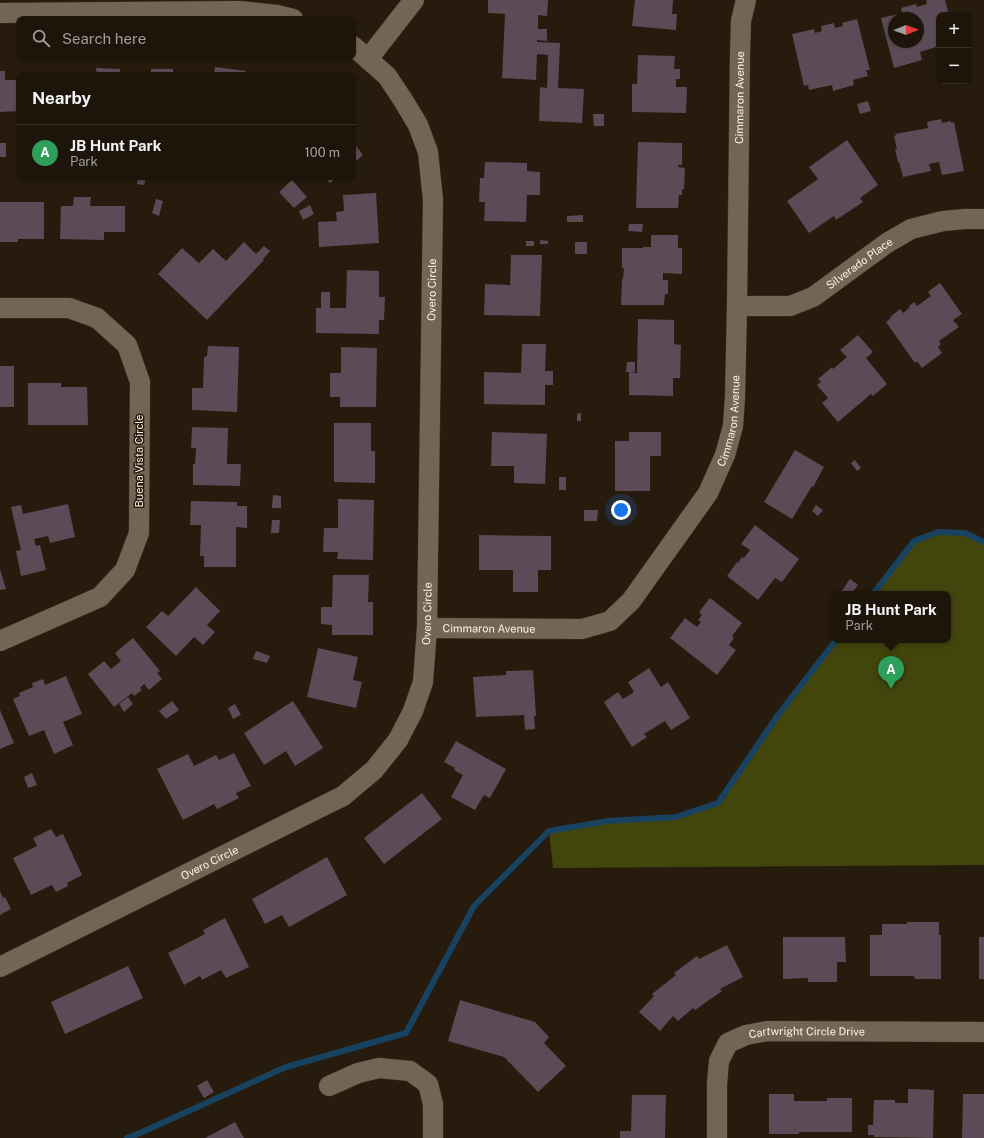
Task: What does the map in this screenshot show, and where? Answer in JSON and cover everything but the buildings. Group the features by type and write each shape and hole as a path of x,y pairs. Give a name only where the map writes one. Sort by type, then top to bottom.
{"street":[{"path":"360,52 414,0"},
{"name":"Cimmaron Avenue","path":"427,628 582,630 610,621 631,601 708,493 725,455 733,426 737,306 741,21 746,0"},
{"path":"0,13 239,11 281,16"},
{"name":"Overo Circle","path":"0,968 343,796 374,770 398,740 413,711 422,682 427,628 433,200 428,152 418,125 387,76 360,52"},
{"name":"Silverado Place","path":"737,306 790,306 813,297 888,243 911,229 943,221 984,219"},
{"name":"Buena Vista Circle","path":"0,308 69,308 97,318 127,345 140,382 139,533 125,570 100,597 0,641"},
{"name":"Cartwright Circle Drive","path":"717,1138 718,1061 728,1043 746,1035 767,1031 984,1032"},
{"path":"329,1086 358,1073 379,1068 410,1071 428,1084 433,1104 433,1138"}],"shaded area":[{"path":"938,532 965,533 984,542 984,865 553,868 549,831 608,821 676,817 717,803 778,715 834,643 951,643 951,591 875,591 914,541"}],"waterway":[{"path":"875,591 914,541 938,532 965,533 984,542"},
{"path":"127,1138 286,1067 406,1033 474,906 549,831 608,821 676,817 718,803 778,715 834,643"}],"place":[{"name":"JB Hunt Park","path":"891,689"}]}
